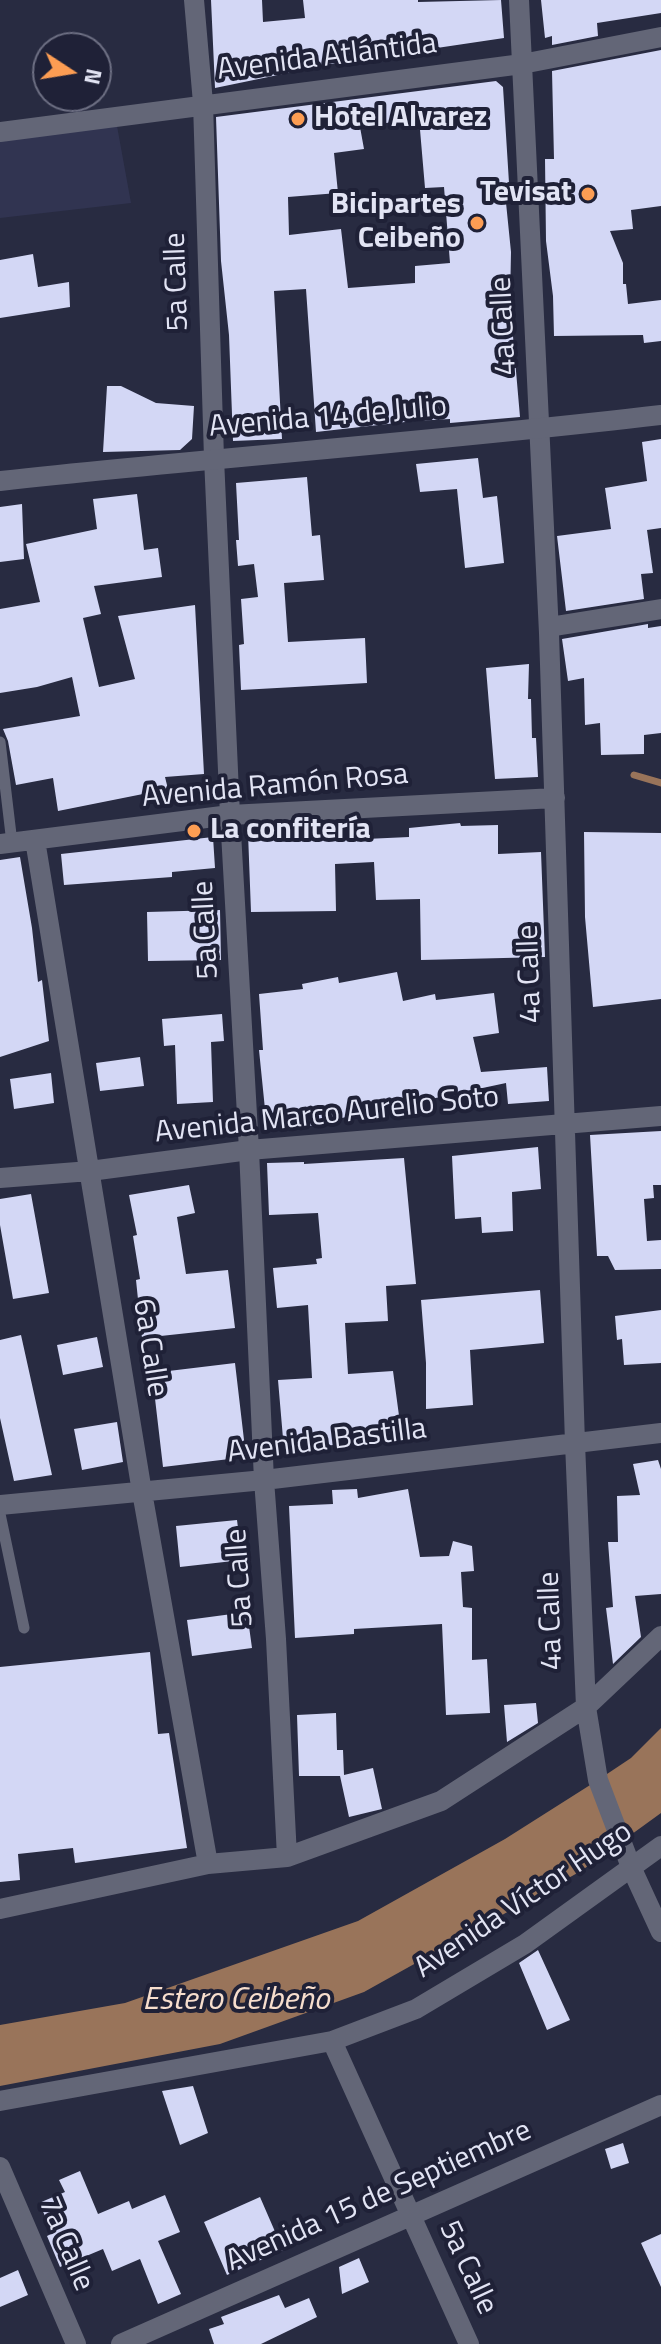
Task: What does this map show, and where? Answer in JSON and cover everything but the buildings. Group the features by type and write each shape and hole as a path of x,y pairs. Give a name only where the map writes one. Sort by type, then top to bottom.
{"street":[{"name":"5a Calle","path":"194,0 203,103 214,458 230,815 287,1857"},
{"name":"4a Calle","path":"519,0 549,627 586,1707 598,1780 631,1867 661,1932"},
{"name":"Avenida Atlántida","path":"0,132 203,103 522,64 661,37"},
{"name":"Avenida 14 de Julio","path":"0,481 214,458 541,430 661,415"},
{"path":"549,627 661,609"},
{"name":"Avenida Ramón Rosa","path":"6,844 230,815 555,798"},
{"name":"6a Calle","path":"35,840 142,1492 208,1864"},
{"name":"Avenida Marco Aurelio Soto","path":"0,1178 90,1171 249,1150 661,1116"},
{"name":"Avenida Bastilla","path":"0,1505 264,1480 661,1433"},
{"path":"0,1909 208,1864 287,1857 441,1801 586,1707 661,1636"},
{"name":"Avenida Víctor Hugo","path":"0,2101 332,2041 416,2009 525,1944 661,1846"},
{"name":"5a Calle","path":"332,2041 469,2344"},
{"name":"Avenida 15 de Septiembre","path":"121,2344 661,2105"},
{"name":"7a Calle","path":"0,2167 76,2344"}],"lane":[{"path":"0,742 6,844"},
{"path":"0,1514 24,1628"}],"shaded area":[{"path":"115,115 131,203 0,218 0,131"}],"water":[{"name":"Estero Ceibeño","path":"661,1728 661,1813 581,1871 364,1992 220,2044 0,2086 0,2025 125,2003 358,1921 505,1839 598,1780 631,1758"}],"waterway":[{"path":"634,775 661,783"}],"place":[{"name":"Hotel Alvarez","path":"298,119"},
{"name":"Tevisat","path":"588,194"},
{"name":"Bicipartes Ceibeño","path":"477,223"},
{"name":"La confitería","path":"194,831"}]}
